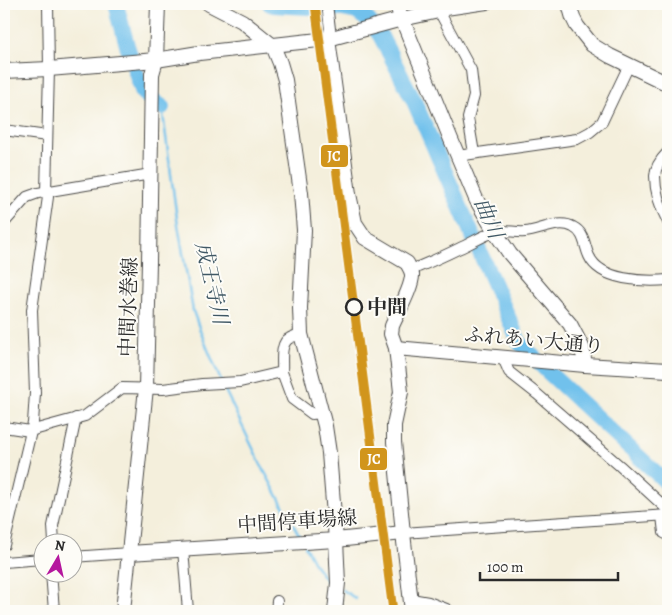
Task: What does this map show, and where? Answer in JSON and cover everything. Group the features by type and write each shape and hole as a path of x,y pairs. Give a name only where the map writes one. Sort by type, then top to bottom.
{"street":[{"path":"4,545 33,424 35,393 32,310 48,197 46,192 49,69 48,4"},
{"name":"中間水巻線","path":"123,611 146,388 152,74 156,60 158,4"},
{"path":"209,4 242,21 273,46 285,80 302,193 304,230 300,308 302,334 325,426 329,453 338,584 335,611"},
{"path":"326,4 332,35 349,194 355,224 365,238 407,263 412,276 392,326 391,334 396,348 401,392 394,425 394,442 412,606 446,611"},
{"path":"396,4 489,234 510,254 570,324 582,347 585,365"},
{"path":"4,71 156,60 199,53 273,46 388,24 439,11 487,4"},
{"path":"569,4 577,26 592,45 668,84"},
{"path":"439,11 471,70 474,96 468,118 474,153"},
{"path":"457,156 577,139 590,132 602,122 629,65"},
{"path":"4,130 47,136"},
{"path":"668,152 661,159 655,174 662,208 668,222"},
{"path":"4,223 27,198 38,193 150,174"},
{"path":"411,270 489,234 526,232 560,224 568,225 580,232 593,264 600,270 627,278 668,280"},
{"path":"302,334 289,338 285,342 282,372 292,399 312,414 322,413"},
{"name":"ふれあい大通り","path":"396,348 585,365 668,370"},
{"path":"503,358 509,372 613,460 666,514"},
{"path":"4,427 30,431 85,416 122,388 163,390 202,384 240,382 282,372"},
{"path":"53,532 53,526 76,418"},
{"path":"403,532 666,514"},
{"path":"666,514 664,533 668,534"},
{"name":"中間停車場線","path":"129,553 336,540 403,532"},
{"path":"183,549 188,611"},
{"path":"82,556 129,553"},
{"path":"4,562 32,560"},
{"path":"52,582 54,611"}],"waterway":[{"name":"成王寺川","path":"116,4 128,49 143,93 162,107"},
{"name":"曲川","path":"270,4 342,9 357,12 369,21 380,35 414,101 519,342 548,372 668,484"},
{"name":"成王寺川","path":"162,107 177,219 193,311 221,381"},
{"name":"成王寺川","path":"223,386 261,465 300,537"},
{"name":"成王寺川","path":"305,546 315,565 332,587"},
{"name":"成王寺川","path":"342,590 356,599"}],"transit line":[{"name":"JC","path":"315,4 393,611"}],"place":[{"name":"中間","path":"354,307"}]}
